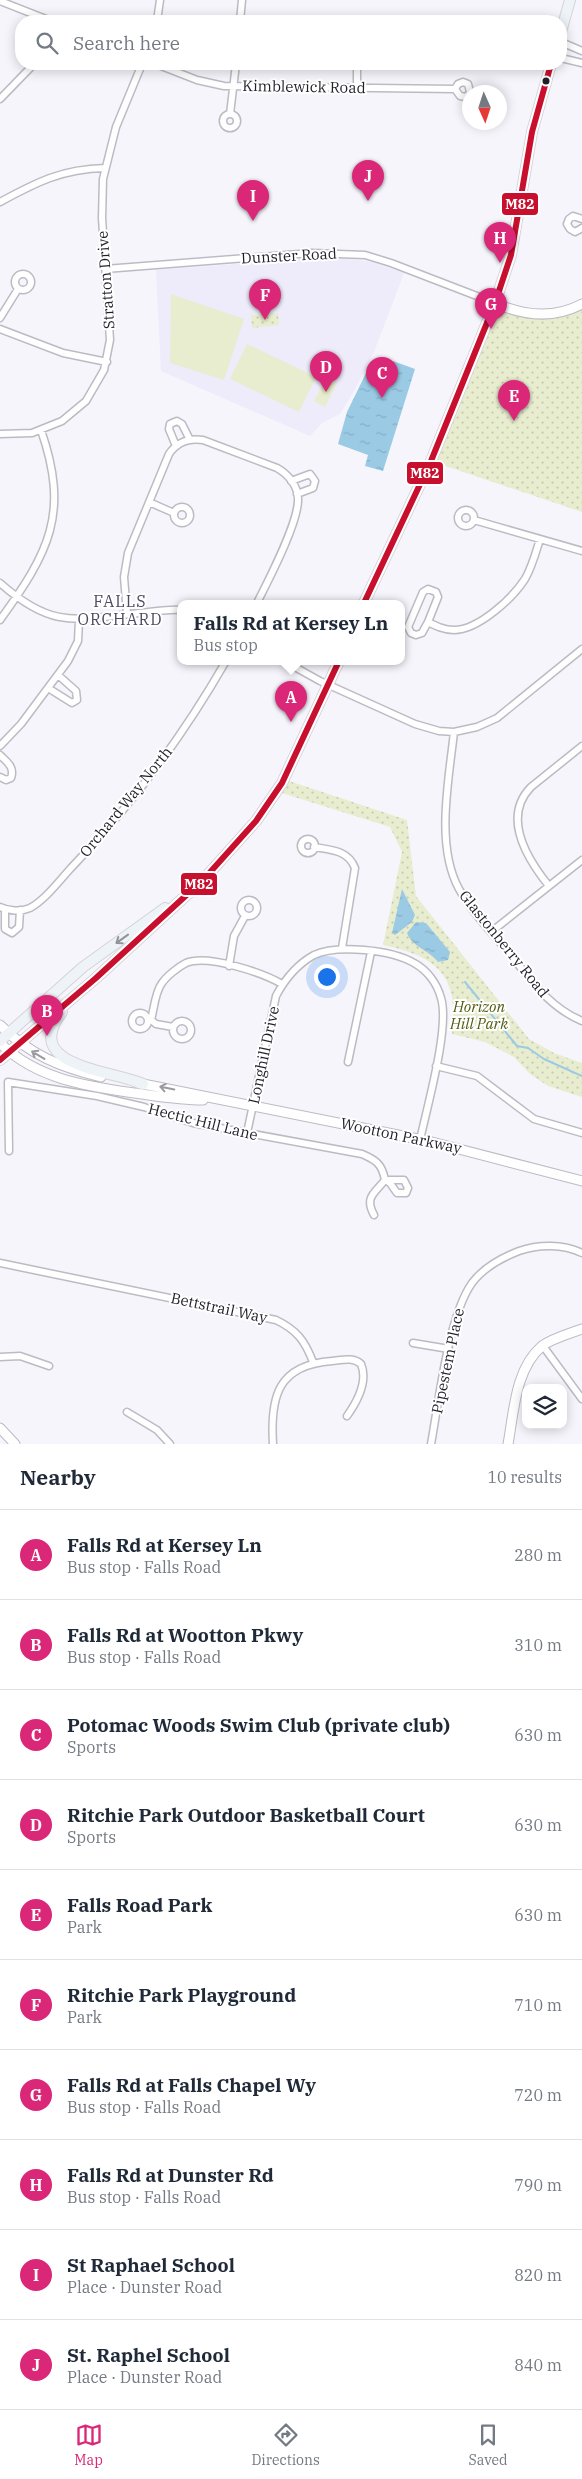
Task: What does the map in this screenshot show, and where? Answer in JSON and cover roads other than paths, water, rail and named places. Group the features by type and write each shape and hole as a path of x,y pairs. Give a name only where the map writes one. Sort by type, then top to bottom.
{"main road":[{"path":"566,15 570,0"},
{"path":"365,600 431,461 495,303 510,255 530,141 548,70"},
{"path":"495,303 521,313 536,315 553,313 582,304"},
{"path":"0,1060 21,1044 204,880 270,804 282,783 337,665"},
{"path":"0,1042 83,967 204,880"},
{"path":"76,995 53,1027 52,1041 57,1052 65,1060 128,1077 143,1084"},
{"name":"Wootton Parkway","path":"0,1025 21,1044 41,1058 66,1067 111,1079 253,1105 420,1140 582,1181"},
{"name":"Wootton Parkway","path":"0,1042 9,1052 35,1069 85,1086 182,1100 218,1099"},
{"path":"508,1444 522,1375 529,1360 552,1340 582,1329"},
{"path":"0,1428 15,1444"}],"street":[{"path":"158,15 160,0"},
{"path":"241,15 242,0"},
{"path":"0,1 36,15"},
{"path":"567,45 582,51"},
{"path":"567,59 582,63"},
{"path":"0,99 28,70"},
{"name":"Stratton Drive","path":"0,434 22,434 41,430 62,420 80,406 96,385 107,362 110,340 102,200 105,168 116,127 140,70"},
{"name":"Kimblewick Road","path":"173,70 206,82 233,86 456,90"},
{"path":"230,114 235,70"},
{"path":"357,70 357,88"},
{"name":"Kimblewick Road","path":"462,97 458,95 456,90 458,84 463,82 467,85"},
{"path":"0,202 50,177 69,171 105,168"},
{"path":"581,231 572,231 568,227 568,222 573,216 582,219"},
{"name":"Dunster Road","path":"105,269 312,253 342,253 366,256 391,263 495,303"},
{"path":"0,318 18,288"},
{"path":"0,329 63,353 107,362"},
{"path":"176,446 169,429 170,424 177,421 182,424 190,440"},
{"path":"0,620 40,559 52,520 54,477 41,430"},
{"path":"128,614 124,586 125,564 167,459 176,446 190,440 208,442 277,468 291,481 297,494 298,507 292,525 258,600"},
{"path":"291,481 306,474 310,474 315,481 313,488 297,494"},
{"path":"149,502 174,512"},
{"path":"474,520 582,552"},
{"path":"428,622 454,630 469,628 478,624 506,602 521,586 530,570 540,539"},
{"path":"0,583 26,605 50,615 80,620 177,610"},
{"path":"431,590 436,592 438,599 428,622 419,635 413,635 408,631 423,592 431,590"},
{"path":"0,746 21,724 58,675 76,647 80,620"},
{"path":"292,665 415,724 439,731 454,732 477,727 497,718 582,650"},
{"name":"Orchard Way North","path":"2,908 20,910 30,908 40,900 116,818 189,722 224,665"},
{"path":"48,688 67,702 72,703 76,700 76,691 58,675"},
{"name":"Glastonberry Road","path":"454,732 446,812 450,864 460,892 548,1000 582,1021"},
{"path":"549,886 525,852 519,826 518,808 525,793 531,787 582,746"},
{"path":"0,755 12,768 13,773 11,778 6,780 0,777"},
{"path":"314,847 341,852 349,857 355,868 356,874 342,948"},
{"path":"492,932 582,860"},
{"path":"2,908 5,928 12,933 19,927 20,910"},
{"path":"228,966 234,936 245,916"},
{"name":"Longhill Drive","path":"247,1133 273,1007 282,984 294,970 316,954 342,948 372,952 414,963 427,972 437,985 444,1014 436,1066 420,1140"},
{"path":"348,1062 372,952"},
{"path":"173,1027 156,1024 150,1020 159,987 180,967 198,961 228,966 261,974 282,984"},
{"path":"436,1066 477,1076 534,1119 582,1133"},
{"name":"Hectic Hill Lane","path":"9,1151 8,1082 97,1096 144,1107 193,1123 362,1154 377,1160 383,1169 384,1180 370,1196 370,1208 374,1215"},
{"name":"Pipestem Place","path":"431,1444 449,1349 462,1301 473,1282 490,1265 505,1256 530,1248 564,1247 582,1253"},
{"name":"Bettstrail Way","path":"0,1263 276,1320 290,1327 302,1338 313,1362"},
{"path":"413,1343 449,1349"},
{"path":"543,1346 582,1399"},
{"path":"0,1357 20,1356 49,1366"},
{"path":"273,1444 271,1418 273,1404 280,1386 300,1367 313,1362 351,1359 362,1364 364,1371 358,1401 347,1416"},
{"path":"127,1412 157,1430 170,1444"}],"water":[{"path":"393,361 415,369 383,471 365,466 368,455 338,444 347,412 369,367 388,374"},
{"path":"402,889 415,915 412,922 395,935 392,933"},
{"path":"416,922 426,923 450,952 448,960 438,962 409,938 407,933"}],"waterway":[{"path":"465,982 517,1046 528,1048 544,1059 582,1076"}],"place":[{"name":"St. Raphel School","path":"368,201"},
{"name":"St Raphael School","path":"253,221"},
{"name":"Falls Rd at Dunster Rd","path":"500,263"},
{"name":"Ritchie Park Playground","path":"265,320"},
{"name":"Falls Rd at Falls Chapel Wy","path":"491,329"},
{"name":"Ritchie Park Outdoor Basketball Court","path":"326,392"},
{"name":"Potomac Woods Swim Club (private club)","path":"382,398"},
{"name":"Falls Road Park","path":"514,421"},
{"name":"Falls Rd at Kersey Ln","path":"291,722"},
{"name":"Falls Rd at Wootton Pkwy","path":"47,1036"}],"district":[{"name":"FALLS ORCHARD","path":"120,610"}],"park label":[{"name":"Horizon Hill Park","path":"479,1016"}]}
